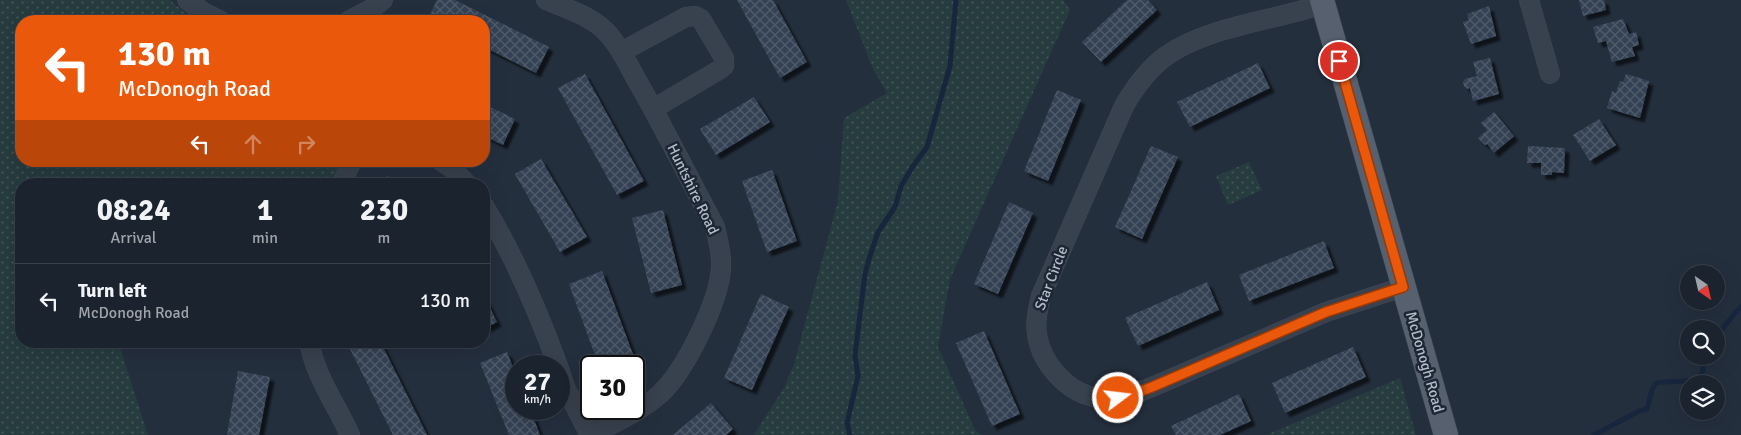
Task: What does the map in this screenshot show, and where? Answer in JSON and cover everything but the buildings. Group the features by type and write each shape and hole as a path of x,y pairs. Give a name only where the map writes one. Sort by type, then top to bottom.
{"main road":[{"name":"McDonogh Road","path":"1323,2 1446,435"}],"street":[{"path":"186,0 209,15"},
{"path":"362,15 383,0"},
{"name":"Huntshire Road","path":"546,0 576,12 595,23 609,35 621,52 715,227 720,247 721,261 718,288 686,362 661,394 644,406 591,435"},
{"path":"1529,0 1550,74"},
{"name":"Star Circle","path":"1323,2 1203,37 1182,46 1149,71 1134,89 1124,106 1041,296 1036,317 1040,348 1056,374 1068,385 1084,394 1100,398 1118,398 1152,387 1326,312 1403,287"},
{"path":"621,52 686,17 694,16 701,19 724,58 724,66 719,70 653,109"},
{"path":"451,167 462,178"},
{"path":"490,217 519,270 540,316 554,355"},
{"path":"310,348 317,369 350,435"},
{"path":"570,396 591,435"}],"green space":[{"path":"0,0 170,0 188,15 15,15 15,167 338,167 332,178 15,178 15,348 120,348 148,435 0,435"},
{"path":"846,0 1063,0 1070,10 950,279 938,347 975,430 982,435 754,435 785,386 794,364 838,201 844,118 887,93 873,69"},
{"path":"1249,162 1262,190 1228,205 1216,176"},
{"path":"1400,378 1416,435 1266,435"}],"waterway":[{"path":"850,435 847,423 858,376 855,355 865,274 878,232 895,207 901,186 927,147 950,66 956,0"},
{"path":"1725,326 1741,307"},
{"path":"1594,435 1639,411 1647,409 1656,383 1696,379 1701,377 1703,365"}],"route":[{"path":"1118,398 1152,387 1349,303 1403,287 1339,61"}]}
